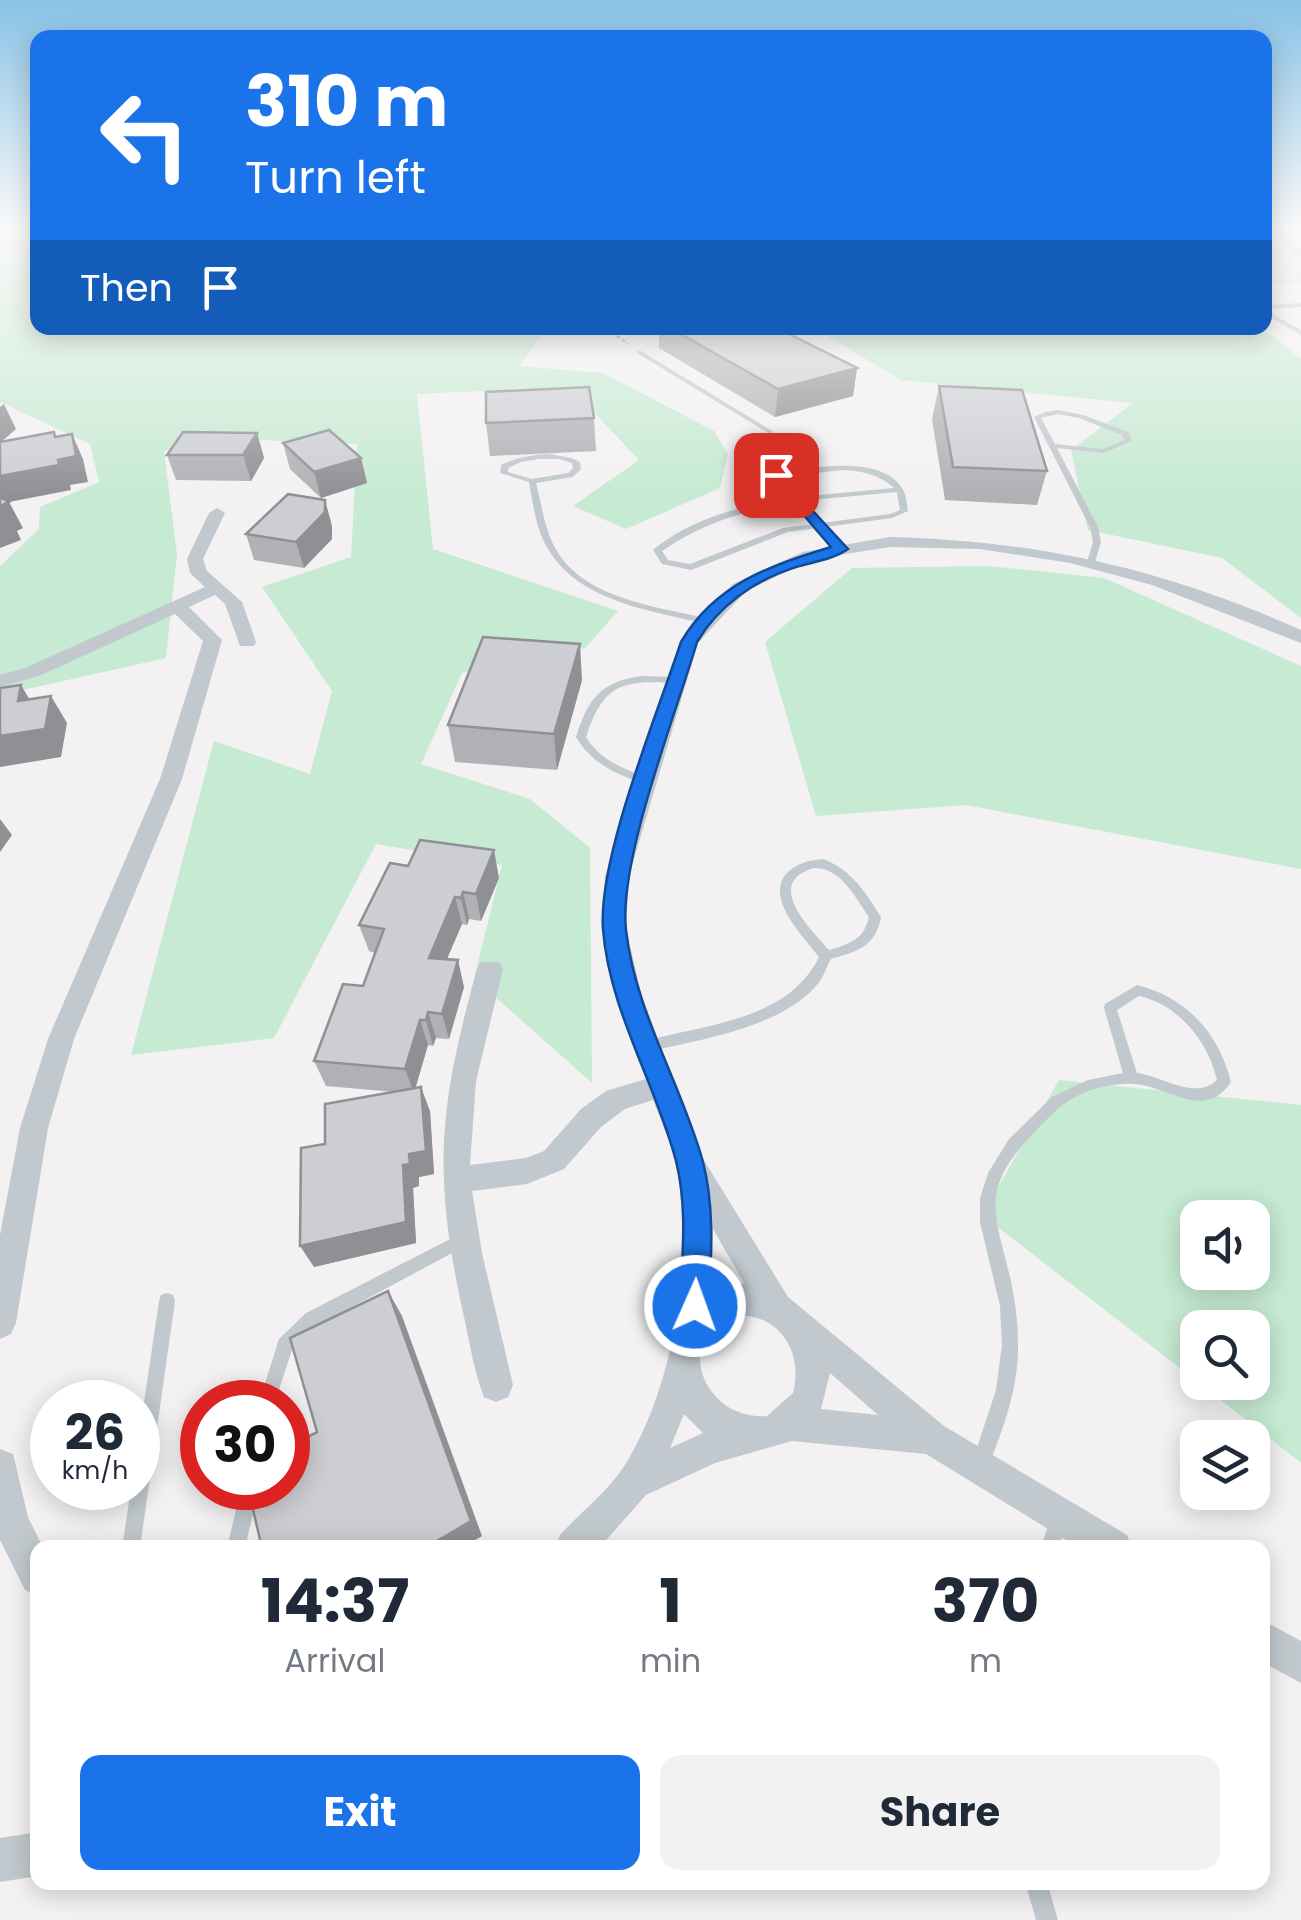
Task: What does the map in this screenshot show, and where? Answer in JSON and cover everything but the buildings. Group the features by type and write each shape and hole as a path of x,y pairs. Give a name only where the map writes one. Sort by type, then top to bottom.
{"street":[{"path":"217,513 195,559 199,573 218,588 240,615 247,642"},
{"path":"790,1423 807,1402 815,1376 811,1348 690,1163 628,993 614,928 617,876 689,642 702,620 731,594 768,571 840,549 941,541 1091,562 1212,595 1301,636"},
{"path":"0,682 32,672 218,588"},
{"path":"0,1323 34,1128 61,1039 171,779 210,662 214,640 178,607"},
{"path":"490,969 464,1072 456,1122 456,1180 496,1386"},
{"path":"456,1180 527,1172 554,1160 592,1118 616,1100 661,1086"},
{"path":"580,1540 634,1483 684,1362 693,1327 698,1220 690,1163"},
{"path":"693,1327 709,1310 730,1300 754,1299 787,1315 932,1438 980,1466 1055,1530 1088,1540"},
{"path":"684,1362 693,1398 705,1411 718,1424 752,1435"},
{"path":"634,1483 711,1447 790,1423 932,1438"},
{"path":"0,1467 10,1520 30,1561"},
{"path":"1270,1644 1301,1663"},
{"path":"0,1860 30,1855"}],"lane":[{"path":"1277,318 1301,333"},
{"path":"638,352 770,432 778,449 776,475 840,549"},
{"path":"1054,446 1104,451 1128,440 1125,434 1075,416 1037,417 1094,527 1096,542 1091,562"},
{"path":"557,457 576,462 577,469 570,475 532,481 513,478 504,473 504,467 522,459 557,457"},
{"path":"776,475 860,470 888,478 900,490 904,510 892,516 817,523 750,540 691,567 676,566 659,556 657,550 663,545 703,525 795,500 900,490"},
{"path":"532,481 543,529 553,552 569,569 592,586 624,600 702,620"},
{"path":"645,780 608,767 590,754 580,737 589,707 619,682 640,678 677,680"},
{"path":"826,862 840,870 875,917 874,933 862,944 826,956 786,899 786,883 793,872 826,862"},
{"path":"646,1046 696,1036 798,999 821,973 826,956"},
{"path":"980,1466 1004,1393 1010,1343 987,1228 987,1188 1001,1156 1061,1097 1088,1085 1132,1078 1201,1096 1216,1093 1224,1082 1214,1047 1168,1000 1136,990 1110,1008 1132,1078"},
{"path":"275,1380 285,1345 312,1318 465,1239"},
{"path":"131,1540 167,1301"},
{"path":"238,1540 245,1510"},
{"path":"1038,1890 1047,1920"}],"path":[{"path":"615,335 638,352"}],"green space":[{"path":"0,318 30,318 30,335 542,335 519,366 603,373 714,431 728,454 720,488 626,529 573,506 639,460 587,405 480,391 417,394 433,549 618,611 585,648 462,673 421,764 530,799 590,848 592,1083 474,978 502,865 376,844 274,1038 131,1055 214,741 310,774 332,691 262,587 351,557 357,444 209,438 164,451 177,554 166,658 0,695 0,566 39,529 40,507 99,482 90,444 0,402"},
{"path":"826,335 1271,335 1301,359 1301,618 1222,558 1088,530 1071,450 1133,403 901,380"},
{"path":"989,566 1104,578 1301,666 1301,869 966,805 816,816 765,642 852,568"},
{"path":"1059,1080 1301,1105 1301,1463 1270,1439 1270,1420 1246,1420 1221,1400 1270,1400 1270,1310 1180,1310 1180,1368 982,1215"}],"route":[{"path":"695,1306 698,1220 690,1163 628,993 614,928 617,876 689,642 702,620 731,594 768,571 806,556 840,549 776,475"}]}
